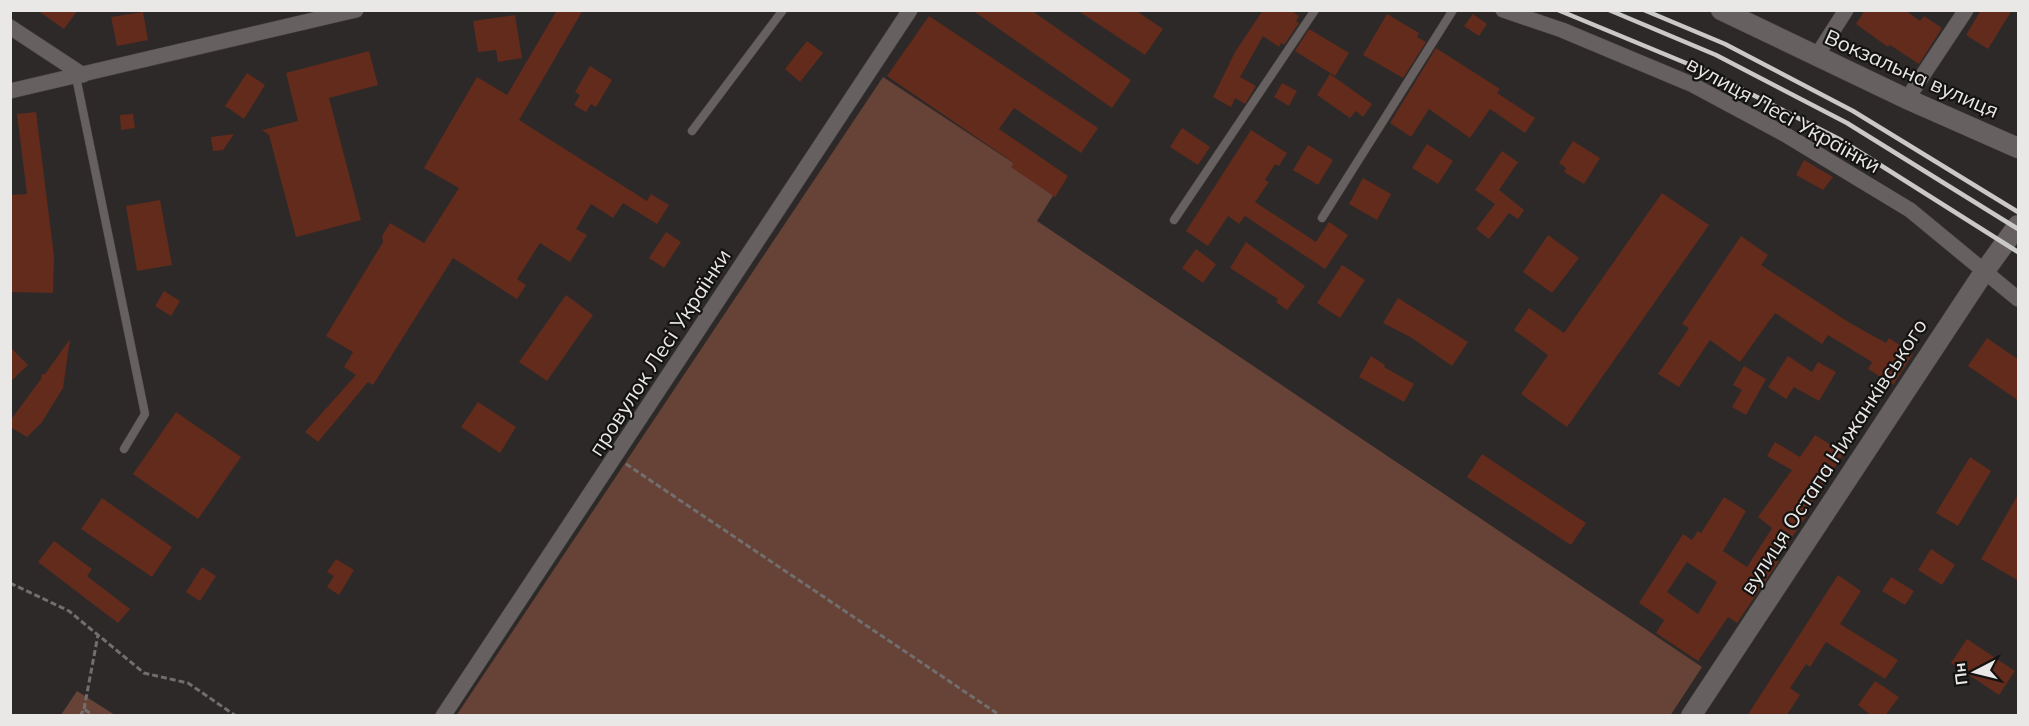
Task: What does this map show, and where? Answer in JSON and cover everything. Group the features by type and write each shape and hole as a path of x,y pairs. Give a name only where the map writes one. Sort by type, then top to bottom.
{"street":[{"name":"провулок Лесі Українки","path":"443,716 910,10"},
{"name":"вулиця Лесі Українки","path":"1503,10 1562,30 1691,84 1786,135 1910,210 2019,299"},
{"name":"Вокзальна вулиця","path":"1721,10 1907,99 2019,147"},
{"path":"1816,57 1846,10"},
{"path":"1907,99 1966,10"},
{"path":"10,91 344,12"},
{"path":"10,27 80,76"},
{"name":"вулиця Остапа Нижанківського","path":"1691,716 1984,272 2019,225"}],"lane":[{"path":"692,130 783,10"},
{"path":"1174,220 1315,10"},
{"path":"1322,218 1453,10"},
{"path":"80,76 145,414 124,449"}],"path":[{"path":"615,457 1001,716"},
{"path":"10,584 69,611 144,673 188,682 236,716"},
{"path":"80,716 84,709 98,635"},
{"path":"84,709 94,716"}],"shaded area":[{"path":"883,77 1056,191 1037,221 1702,667 1670,716 456,716"},
{"path":"77,691 115,715 61,715"}],"building":[{"path":"37,10 78,10 64,29"},
{"path":"557,10 583,10 519,120 647,201 651,194 669,205 657,224 623,203 613,218 591,204 576,229 587,235 570,262 540,243 517,279 526,285 517,299 453,258 373,385 368,382 318,442 305,432 356,375 344,367 353,352 326,336 383,242 382,236 390,223 424,243 459,188 424,168 477,77 507,95"},
{"path":"972,10 1031,10 1131,80 1112,108"},
{"path":"1077,10 1135,10 1163,29 1145,55"},
{"path":"1263,10 1290,10 1299,16 1296,21 1299,23 1284,45 1281,43 1279,47 1263,36 1240,77 1256,86 1245,104 1235,98 1231,107 1213,97 1235,52"},
{"path":"1865,10 1905,10 1920,21 1924,16 1942,28 1919,64 1890,45 1888,47 1856,24"},
{"path":"1981,10 2012,10 1988,49 1966,35"},
{"path":"143,12 148,40 117,46 111,17"},
{"path":"1387,14 1419,33 1417,37 1426,42 1403,78 1363,55"},
{"path":"1473,14 1487,24 1479,36 1464,26"},
{"path":"515,15 522,58 498,62 496,50 478,52 473,21"},
{"path":"929,16 1098,128 1081,153 1014,108 999,129 1068,176 1055,197 1011,167 1014,163 887,76"},
{"path":"1309,29 1349,53 1335,76 1295,51"},
{"path":"807,41 823,53 800,82 785,69"},
{"path":"1436,48 1500,89 1497,93 1535,118 1525,133 1490,109 1470,138 1429,109 1411,137 1390,123"},
{"path":"369,51 378,85 329,98 361,220 296,237 269,135 262,130 298,121 286,73"},
{"path":"590,66 612,80 596,107 591,104 586,112 574,105 580,95 575,92"},
{"path":"247,73 265,85 244,119 225,106"},
{"path":"1330,74 1372,104 1363,117 1356,111 1350,118 1317,95"},
{"path":"1282,83 1297,91 1289,106 1274,97"},
{"path":"36,112 54,256 53,293 10,292 10,195 27,194 17,114"},
{"path":"133,114 135,128 121,130 120,115"},
{"path":"1182,128 1210,147 1198,165 1170,147"},
{"path":"1251,130 1287,153 1279,166 1275,164 1265,180 1269,182 1255,202 1316,242 1329,222 1348,235 1325,269 1245,216 1239,224 1228,216 1208,246 1186,231"},
{"path":"234,134 223,150 213,151 211,137"},
{"path":"1573,141 1600,158 1584,184 1564,172 1566,168 1559,163"},
{"path":"1427,144 1453,161 1438,184 1412,168"},
{"path":"1308,145 1333,160 1318,185 1293,170"},
{"path":"1502,151 1518,162 1499,190 1524,210 1518,219 1509,213 1489,239 1476,229 1495,204 1475,190"},
{"path":"1804,160 1833,177 1823,190 1796,175"},
{"path":"1363,178 1391,194 1377,220 1349,204"},
{"path":"1662,193 1709,225 1567,427 1521,394 1548,355 1514,330 1529,308 1564,333"},
{"path":"160,200 172,265 137,271 126,206"},
{"path":"666,232 681,242 664,268 649,258"},
{"path":"1548,235 1579,258 1552,293 1523,272"},
{"path":"1741,236 1768,255 1761,265 1850,323 1886,343 1889,338 1913,354 1893,385 1868,369 1872,362 1828,335 1822,344 1775,313 1740,362 1710,340 1679,387 1658,374 1689,328 1682,324"},
{"path":"1246,242 1305,286 1287,310 1276,302 1278,299 1230,268"},
{"path":"1196,249 1216,264 1203,283 1182,268"},
{"path":"1342,265 1365,280 1340,318 1317,303"},
{"path":"164,291 180,301 171,316 155,306"},
{"path":"566,295 593,315 547,381 519,362"},
{"path":"1398,298 1468,342 1452,366 1412,338 1383,323"},
{"path":"1987,338 2019,360 2019,401 1968,366"},
{"path":"70,339 63,388 42,422 27,437 10,427 10,421 41,379 42,374 45,374"},
{"path":"10,347 28,365 10,382"},
{"path":"1371,356 1385,365 1384,367 1414,384 1404,402 1359,377"},
{"path":"1788,356 1812,372 1818,362 1836,372 1819,401 1794,387 1786,399 1768,387"},
{"path":"1744,366 1766,379 1746,415 1732,407 1742,390 1733,385"},
{"path":"478,402 516,427 500,453 461,427"},
{"path":"176,412 241,457 198,519 133,474"},
{"path":"1815,435 1844,453 1806,512 1808,514 1776,560 1779,561 1737,623 1728,617 1698,661 1656,633 1664,620 1639,603 1683,534 1692,540 1698,531 1701,533 1724,497 1746,511 1723,551 1747,567 1772,528 1758,517 1792,470 1767,456 1775,442 1800,457","holes":["1687,562 1717,582 1698,614 1667,592"]},
{"path":"1482,454 1586,523 1571,545 1467,477"},
{"path":"1970,457 1991,471 1958,526 1936,513"},
{"path":"2019,493 2019,581 1981,559"},
{"path":"102,498 172,547 152,577 81,529"},
{"path":"54,541 92,569 87,576 130,609 118,623 38,562"},
{"path":"1931,549 1955,565 1942,585 1918,570"},
{"path":"336,559 354,570 339,595 327,587 334,576 327,572"},
{"path":"202,567 216,576 200,601 186,592"},
{"path":"1838,575 1861,591 1840,624 1898,660 1885,679 1826,642 1810,667 1806,664 1790,688 1800,695 1786,716 1747,716"},
{"path":"1891,577 1914,591 1905,605 1882,591"},
{"path":"1967,639 2015,671 1999,695 1951,663"},
{"path":"1875,681 1899,697 1885,716 1872,716 1858,705"}],"railway":[{"path":"1558,10 1710,73 1839,139 2018,252"},
{"path":"1609,10 1716,55 1847,123 2018,229"},
{"path":"1644,10 1725,44 1853,111 2018,212"}]}
